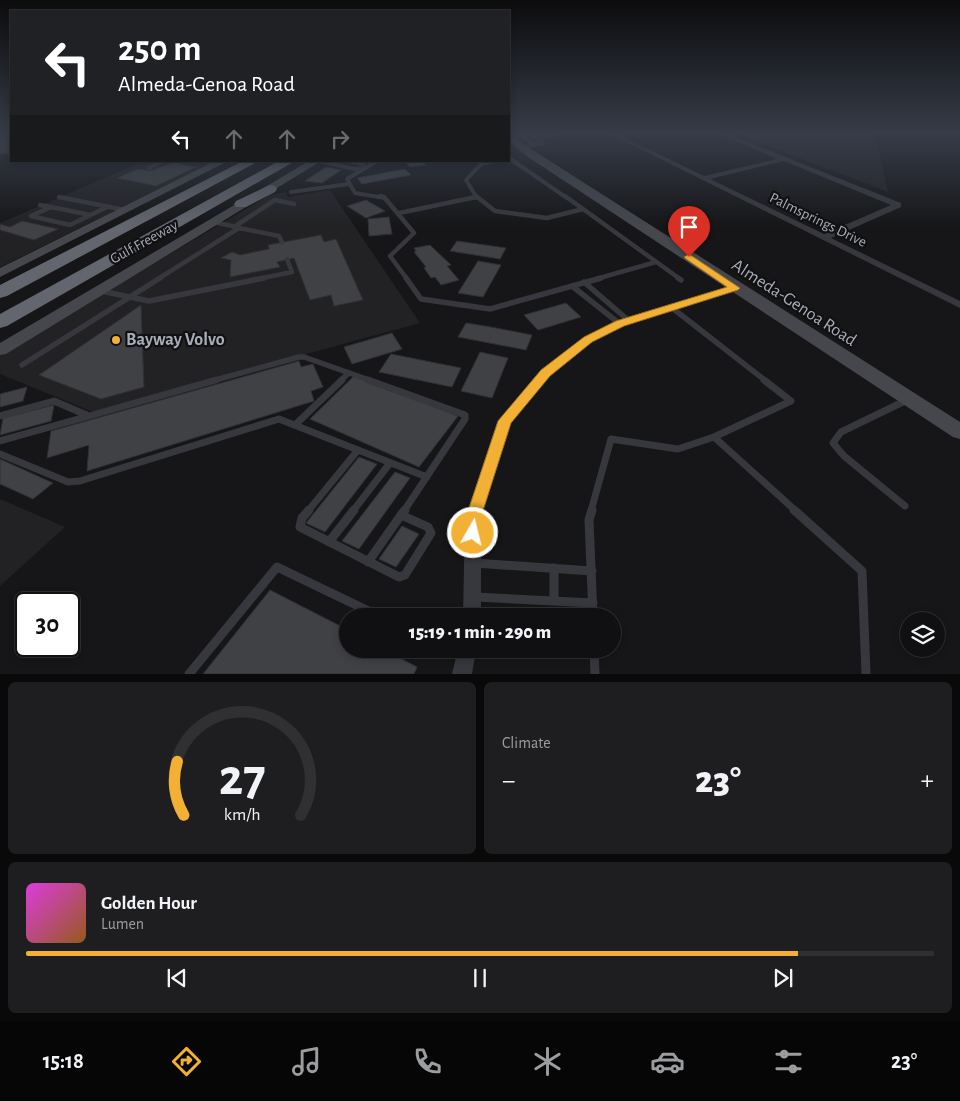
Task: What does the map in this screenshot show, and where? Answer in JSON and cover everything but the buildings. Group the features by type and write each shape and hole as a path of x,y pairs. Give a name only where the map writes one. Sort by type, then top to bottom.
{"highway":[{"path":"0,282 225,164"},
{"name":"Gulf Freeway","path":"0,292 245,164"},
{"name":"Gulf Freeway","path":"0,306 264,164"},
{"name":"Gulf Freeway","path":"0,322 282,164"},
{"path":"0,333 270,189"}],"main road":[{"path":"0,350 270,189"}],"street":[{"path":"0,273 216,164"},
{"path":"270,189 311,164"},
{"name":"Almeda-Genoa Road","path":"554,164 735,288 960,432"},
{"name":"Palmsprings Drive","path":"676,164 960,305"},
{"path":"704,178 761,164"},
{"path":"798,164 898,205 823,238"},
{"path":"472,608 474,517 505,421 546,373 588,340 624,322 735,288"}],"lane":[{"path":"149,168 156,164"},
{"path":"333,164 355,169 365,168"},
{"path":"371,164 347,179 355,193 384,197 414,233 390,256 421,299 490,309 656,262"},
{"path":"481,164 466,180 476,197 495,211 547,218 583,209"},
{"path":"518,164 681,280"},
{"path":"291,192 349,184"},
{"path":"59,197 125,210"},
{"path":"399,213 476,197"},
{"path":"22,365 130,298 275,200 294,204"},
{"path":"40,204 90,216"},
{"path":"50,207 31,216 70,226 107,207"},
{"path":"213,222 280,236 282,242"},
{"path":"99,290 148,301 292,272 287,260"},
{"path":"584,282 624,322"},
{"path":"572,286 624,322"},
{"path":"593,608 589,520 611,439 678,449 714,437 791,401 671,307"},
{"path":"0,441 299,357 304,357 464,414 465,419 368,562"},
{"path":"295,425 349,373"},
{"path":"905,506 844,456 833,443 841,432 908,399"},
{"path":"0,416 54,401 88,416"},
{"path":"0,454 68,482 80,481 279,418 427,477"},
{"path":"714,437 862,572 866,674"},
{"path":"358,450 302,518 300,527 399,577 405,575 431,533 428,527 401,515"},
{"path":"330,542 390,463"},
{"path":"473,563 592,571"},
{"path":"189,674 277,567 362,608"},
{"path":"554,568 554,601"},
{"path":"472,597 593,602"},
{"path":"594,658 595,674"}],"shaded area":[{"path":"136,164 209,164 0,267 0,223"},
{"path":"817,164 882,164 888,192"},
{"path":"330,190 420,323 93,412 0,374 0,354 270,195 286,192 288,197"},
{"path":"0,499 65,527 0,586"}],"place":[{"name":"Bayway Volvo","path":"116,340"}],"route":[{"path":"473,533 474,517 505,421 546,373 588,340 628,320 735,288 689,257"}]}
